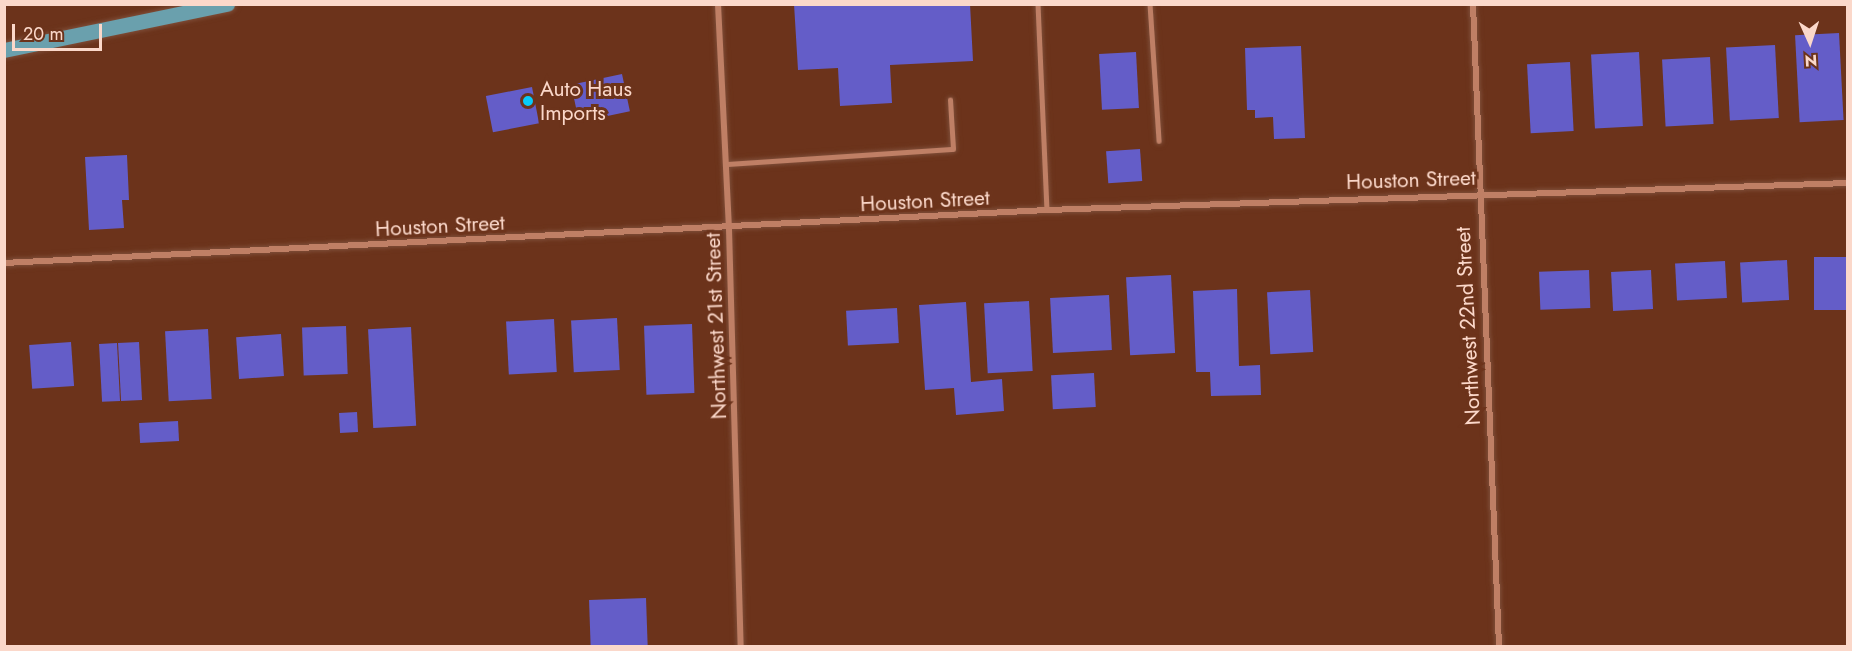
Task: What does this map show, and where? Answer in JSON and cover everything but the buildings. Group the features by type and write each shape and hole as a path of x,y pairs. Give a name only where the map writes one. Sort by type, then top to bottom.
{"main road":[{"path":"4,50 227,4"}],"street":[{"name":"Northwest 21st Street","path":"718,4 729,229 741,646"},
{"name":"Northwest 22nd Street","path":"1473,4 1499,646"},
{"name":"Houston Street","path":"4,263 729,229 1047,210 1479,193 1848,183"}],"lane":[{"path":"1038,4 1047,210"},
{"path":"1150,4 1159,141"},
{"path":"726,164 953,149 950,100"}],"place":[{"name":"Auto Haus Imports","path":"528,101"}]}
